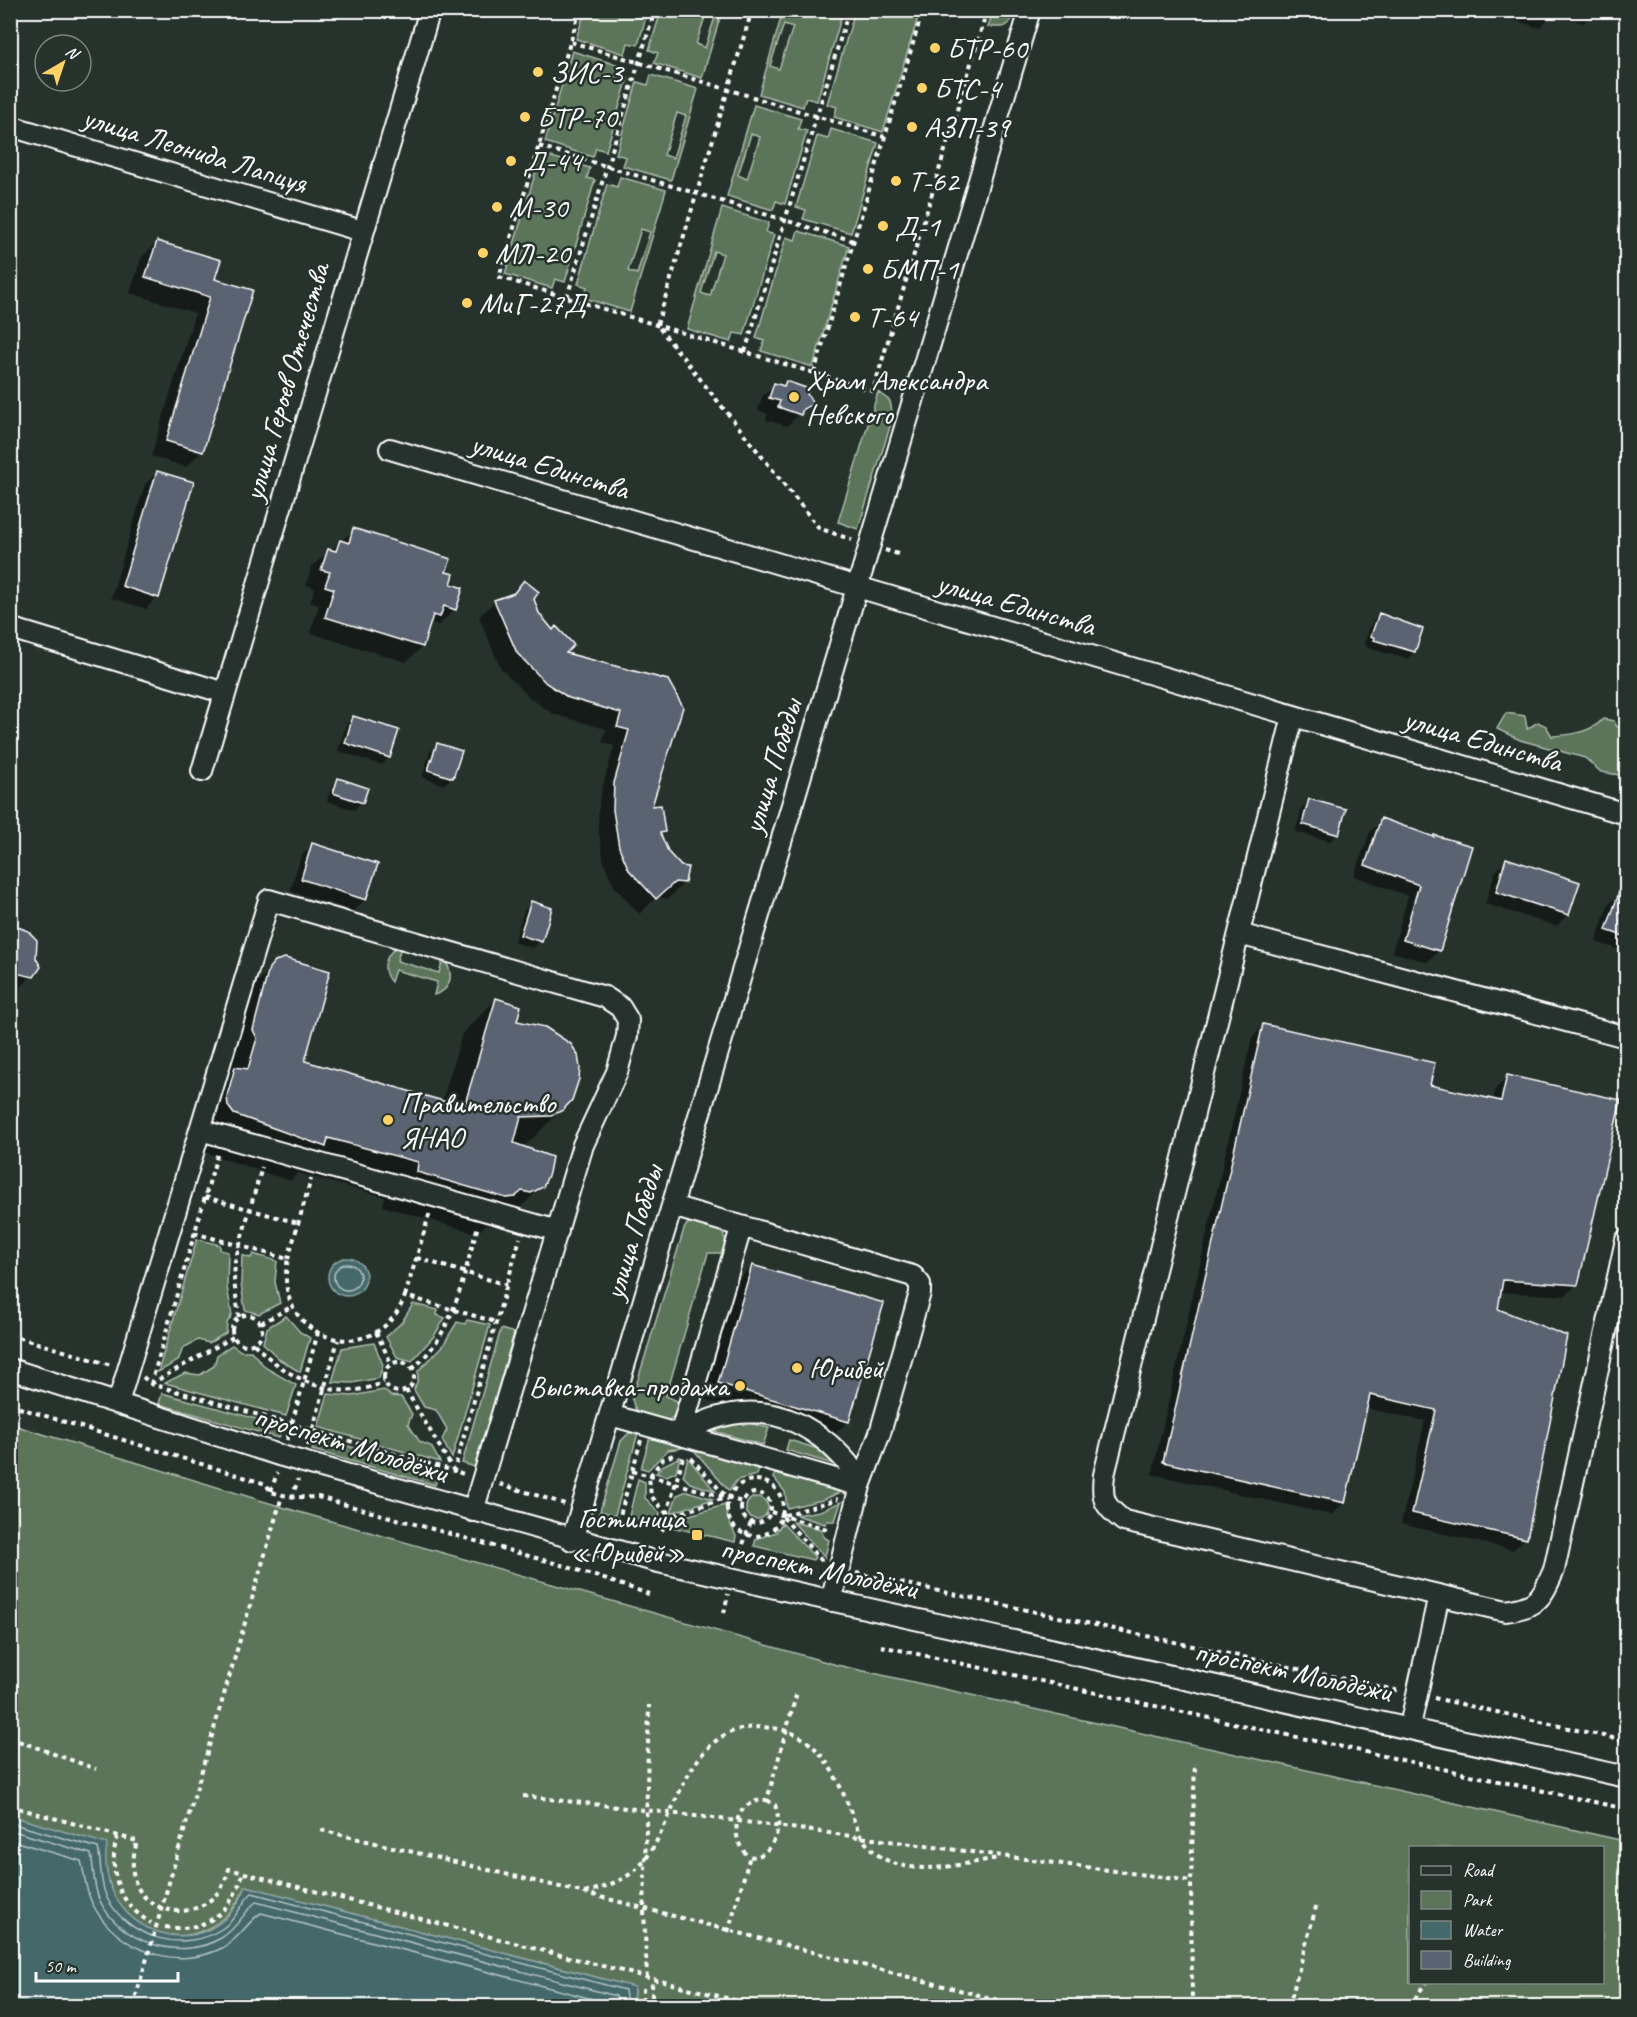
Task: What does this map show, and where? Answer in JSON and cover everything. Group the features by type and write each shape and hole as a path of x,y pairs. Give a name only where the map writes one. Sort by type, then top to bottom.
{"street":[{"name":"улица Героев Отечества","path":"201,771 430,10"},
{"name":"улица Победы","path":"572,1540 1030,10"},
{"name":"улица Леонида Лапцуя","path":"10,126 362,231"},
{"name":"улица Единства","path":"390,449 856,589 1626,814"},
{"path":"10,628 225,693"},
{"path":"1293,716 1104,1475 1102,1496 1111,1511 1124,1521 1506,1611 1529,1607 1545,1591 1554,1570 1626,1240"},
{"path":"118,1403 269,900 605,997 620,1006 628,1020 627,1036 617,1072 582,1145 473,1511"},
{"path":"1239,934 1626,1037"},
{"path":"200,1130 558,1231"},
{"path":"672,1206 741,1228 914,1276 920,1284 920,1293 880,1433 853,1491 831,1601"},
{"path":"684,1444 741,1228"},
{"name":"проспект Молодёжи","path":"10,1369 282,1456 654,1562 1410,1726 1626,1777"},
{"path":"684,1444 714,1417 748,1411 764,1413 805,1427 820,1437 848,1462 853,1491"},
{"path":"610,1415 684,1444 853,1491"},
{"path":"1410,1726 1439,1595"}],"path":[{"path":"580,10 499,277 873,391 987,10"},
{"path":"567,297 655,10"},
{"path":"657,325 752,10"},
{"path":"745,352 849,10"},
{"path":"814,373 923,10"},
{"path":"571,42 885,137"},
{"path":"539,146 854,241"},
{"path":"657,325 819,528 898,554"},
{"path":"151,1384 218,1150 229,1154"},
{"path":"239,1317 253,1316 261,1323 261,1337 254,1344 244,1346 233,1337 232,1326 239,1317 234,1281 240,1245 263,1163 273,1166"},
{"path":"302,1175 323,1181"},
{"path":"312,1178 288,1259 285,1280 291,1306 304,1323 318,1333 338,1340 357,1339 376,1332 391,1321 405,1296 431,1212"},
{"path":"205,1197 298,1223"},
{"path":"420,1209 440,1214"},
{"path":"468,1222 488,1228"},
{"path":"412,1369 442,1336 454,1310 478,1225"},
{"path":"194,1233 288,1259"},
{"path":"454,1471 520,1238 510,1234"},
{"path":"417,1258 507,1285"},
{"path":"405,1296 496,1322"},
{"path":"261,1323 291,1306"},
{"path":"376,1332 391,1364"},
{"path":"286,1443 318,1333"},
{"path":"10,1335 106,1364"},
{"path":"151,1384 233,1337"},
{"path":"307,1449 338,1340"},
{"path":"254,1344 273,1363 303,1382 324,1388 357,1390 384,1382"},
{"path":"405,1362 412,1369 414,1378 406,1390 391,1390 384,1382 384,1372 391,1364 405,1362"},
{"path":"151,1384 619,1519 644,1430"},
{"path":"406,1390 454,1471"},
{"path":"10,1405 266,1484 271,1492 282,1496 318,1497 565,1566 649,1594"},
{"path":"666,1516 651,1496 649,1477 663,1459 684,1444"},
{"path":"662,1531 684,1444"},
{"path":"684,1444 729,1500 730,1521 747,1535 768,1533 782,1516 853,1491"},
{"path":"271,1492 277,1471"},
{"path":"632,1471 723,1499 742,1502"},
{"path":"292,1498 298,1477"},
{"path":"729,1500 741,1484 755,1480 764,1482 780,1495 782,1516 828,1567 839,1570 1626,1741"},
{"path":"759,1492 768,1497 771,1512 761,1522 751,1522 741,1512 742,1502 749,1494 759,1492"},
{"path":"133,2007 282,1496"},
{"path":"666,1516 723,1499"},
{"path":"771,1512 837,1531"},
{"path":"881,1646 1626,1809"},
{"path":"767,1800 796,1692"},
{"path":"646,1978 645,1811 649,1705"},
{"path":"585,1893 616,1883 631,1874 647,1857 685,1777 716,1742 735,1731 752,1728 786,1731 812,1744 827,1761 863,1839 876,1853 894,1864 913,1868 939,1868 1003,1857"},
{"path":"10,1738 96,1769"},
{"path":"1192,2007 1191,1881 1195,1763"},
{"path":"523,1797 779,1826 1191,1881"},
{"path":"756,1800 767,1800 775,1805 779,1826 766,1852 759,1856 750,1856 742,1852 737,1844 738,1821 746,1806 756,1800"},
{"path":"10,1806 137,1841 134,1878 145,1897 162,1908 184,1911 204,1905 220,1890 229,1869 757,2007"},
{"path":"321,1830 585,1893 1021,2007"},
{"path":"117,1836 114,1861 117,1888 129,1907 151,1923"},
{"path":"728,1932 750,1856"},
{"path":"165,1927 198,1927 214,1920 232,1901 243,1873"},
{"path":"1289,2007 1316,1906"},
{"path":"652,1979 652,2007"},
{"path":"1410,2007 1425,1984"},
{"path":"643,1988 643,2007"}],"green space":[{"path":"993,10 1014,11 1009,23 1003,27 988,27"},
{"path":"585,11 648,11 638,45 628,43 625,54 576,39"},
{"path":"661,11 707,11 696,44 705,48 717,11 722,11 702,78 654,63 658,53 649,50"},
{"path":"783,11 843,11 817,101 806,98 803,107 759,94","holes":["784,24 793,27 779,69 770,66"]},
{"path":"855,11 920,11 883,132 834,117 837,107 827,104"},
{"path":"572,51 621,66 619,75 628,78 606,151 596,148 593,157 545,142"},
{"path":"651,75 698,89 671,180 623,166 626,157 616,154 637,82 648,85","holes":["677,113 686,116 673,158 664,155"]},
{"path":"754,105 801,119 798,129 807,131 785,204 776,201 773,210 727,196","holes":["751,134 760,137 747,179 738,175"]},
{"path":"831,129 878,143 851,233 803,219 806,210 796,207 817,136 828,139"},
{"path":"541,154 590,168 587,178 595,180 565,282 555,279 552,288 505,274"},
{"path":"620,177 666,190 630,312 584,298 587,287 578,284 607,184 617,187","holes":["641,229 650,232 637,274 628,271"]},
{"path":"722,208 769,223 766,232 774,235 744,335 734,333 731,342 687,329","holes":["714,251 723,254 710,296 701,293"]},
{"path":"798,231 849,246 813,367 761,351 764,341 756,338 786,237 795,240"},
{"path":"878,392 890,401 893,417 858,529 838,522"},
{"path":"1506,713 1525,716 1527,729 1538,722 1546,726 1552,736 1586,730 1603,719 1614,721 1617,727 1626,726 1626,776 1601,772 1585,758 1520,740 1497,729"},
{"path":"401,947 397,961 439,973 443,959 450,975 445,989 434,995 437,982 395,970 391,982 385,969 386,960 395,948"},
{"path":"698,1220 719,1227 727,1242 722,1253 708,1253 666,1396 677,1401 677,1411 669,1420 654,1420 637,1414 632,1399 684,1229 687,1224"},
{"path":"197,1239 220,1245 220,1250 228,1252 227,1287 232,1315 227,1323 226,1333 209,1343 198,1340 183,1348 178,1361 158,1372"},
{"path":"253,1254 277,1261 275,1282 280,1303 259,1314 245,1310 241,1284 242,1255 251,1258"},
{"path":"413,1304 438,1310 437,1315 445,1318 434,1336 412,1361 397,1357 386,1337 402,1322"},
{"path":"286,1316 300,1332 310,1338 300,1372 280,1360 263,1343 267,1328"},
{"path":"467,1320 490,1325 452,1458 442,1440 447,1429 436,1410 424,1407 414,1390 418,1371 442,1347 457,1322 465,1324"},
{"path":"501,1329 514,1333 475,1467 462,1463"},
{"path":"374,1343 383,1365 379,1378 352,1383 332,1382 342,1348"},
{"path":"232,1345 241,1351 251,1351 266,1368 296,1385 286,1416 165,1383 185,1373 200,1375 214,1366 217,1355"},
{"path":"384,1390 391,1396 401,1397 412,1414 408,1424 420,1442 431,1446 440,1462 318,1427 328,1394 352,1396"},
{"path":"162,1393 282,1426 279,1438 159,1404"},
{"path":"752,1420 752,1424 769,1428 763,1445 703,1428"},
{"path":"10,1424 299,1512 837,1665 1626,1842 1626,2006 633,2006 634,1987 246,1886 228,1913 206,1930 181,1936 157,1932 135,1921 118,1902 107,1876 106,1844 11,1816"},
{"path":"629,1433 638,1433 615,1515 600,1511 621,1441"},
{"path":"316,1437 439,1472 435,1485 312,1450"},
{"path":"650,1437 683,1446 668,1450 648,1470 641,1468"},
{"path":"789,1440 815,1448 817,1441 843,1467 786,1450"},
{"path":"692,1448 759,1468 757,1475 737,1480 729,1491"},
{"path":"680,1457 676,1472 666,1476 656,1473 662,1466"},
{"path":"688,1458 715,1491 690,1483 683,1476"},
{"path":"775,1472 841,1492 822,1500 787,1508 785,1492 774,1478"},
{"path":"638,1479 645,1482 645,1498 660,1513 657,1525 629,1516"},
{"path":"687,1491 713,1499 671,1513 677,1495"},
{"path":"757,1497 765,1500 768,1508 765,1516 757,1519 749,1516 746,1508 749,1500"},
{"path":"841,1502 835,1521 827,1521 825,1524 796,1515 820,1511"},
{"path":"725,1505 728,1519 736,1536 735,1542 667,1526 676,1519"},
{"path":"793,1522 821,1529 824,1537 829,1540 825,1557"},
{"path":"782,1523 815,1557 813,1560 754,1546 756,1539 776,1532"}],"water":[{"path":"347,1258 361,1263 366,1277 361,1291 347,1296 333,1291 328,1277 333,1263"},
{"path":"11,1816 107,1844 108,1876 118,1902 136,1921 159,1932 184,1936 209,1930 230,1913 246,1886 634,1987 633,2006 11,2006"}],"building":[{"path":"157,241 221,260 215,279 253,290 203,452 166,441 210,297 145,277"},
{"path":"786,381 809,389 807,394 813,404 803,409 801,415 778,407 780,401 769,398 774,383 784,386"},
{"path":"157,471 194,482 159,598 122,586"},
{"path":"353,528 451,559 446,572 454,574 451,584 463,588 456,610 444,606 440,617 433,615 423,647 325,617 334,589 325,586 330,572 321,570 328,549 336,551 340,540 349,543"},
{"path":"524,580 539,592 534,599 539,613 553,630 556,626 574,645 566,653 668,680 683,707 652,806 661,805 665,832 660,833 669,853 681,866 688,867 685,883 675,882 656,899 629,870 619,847 613,810 614,783 629,730 617,727 621,713 569,698 546,683 517,653 494,600 514,593"},
{"path":"1379,613 1423,629 1415,652 1374,640 1375,638 1371,636"},
{"path":"353,716 399,730 390,758 345,743"},
{"path":"437,743 462,751 453,778 428,770"},
{"path":"338,778 368,788 363,803 333,793"},
{"path":"1309,799 1346,809 1339,835 1302,824"},
{"path":"1381,818 1434,837 1434,835 1472,846 1440,951 1403,940 1419,885 1365,865"},
{"path":"312,843 378,864 366,900 301,879"},
{"path":"1506,858 1580,882 1569,915 1496,892"},
{"path":"1624,878 1626,879 1626,937 1606,930"},
{"path":"531,901 552,908 542,942 520,935"},
{"path":"10,924 28,931 37,940 36,958 41,967 34,977 10,972"},
{"path":"285,958 330,971 305,1061 464,1107 496,998 521,1006 517,1021 545,1027 571,1044 578,1055 580,1068 572,1100 563,1110 551,1116 521,1117 514,1143 552,1157 543,1187 531,1193 522,1191 515,1197 506,1198 417,1172 418,1162 328,1138 326,1147 234,1114 228,1106 227,1096 235,1067 248,1069 257,1038 253,1030 269,968 275,961"},
{"path":"1263,1024 1435,1063 1430,1085 1501,1101 1507,1075 1621,1100 1578,1285 1503,1280 1498,1309 1567,1336 1527,1539 1412,1513 1436,1410 1370,1395 1345,1503 1163,1462"},
{"path":"752,1265 884,1303 849,1422 718,1383"}],"place":[{"name":"БТР-60","path":"935,48"},
{"name":"ЗИС-3","path":"538,72"},
{"name":"БТС-4","path":"922,88"},
{"name":"БТР-70","path":"525,117"},
{"name":"АЗП-39","path":"912,127"},
{"name":"Д-44","path":"511,161"},
{"name":"Т-62","path":"896,181"},
{"name":"М-30","path":"497,207"},
{"name":"Д-1","path":"883,226"},
{"name":"МЛ-20","path":"483,253"},
{"name":"БМП-1","path":"868,269"},
{"name":"МиГ-27Д","path":"467,303"},
{"name":"Т-64","path":"855,317"},
{"name":"Храм Александра Невского","path":"794,397"},
{"name":"Правительство ЯНАО","path":"388,1120"},
{"name":"Юрибей","path":"797,1368"},
{"name":"Выставка-продажа","path":"740,1386"},
{"name":"Гостиница «Юрибей»","path":"697,1535"}]}
